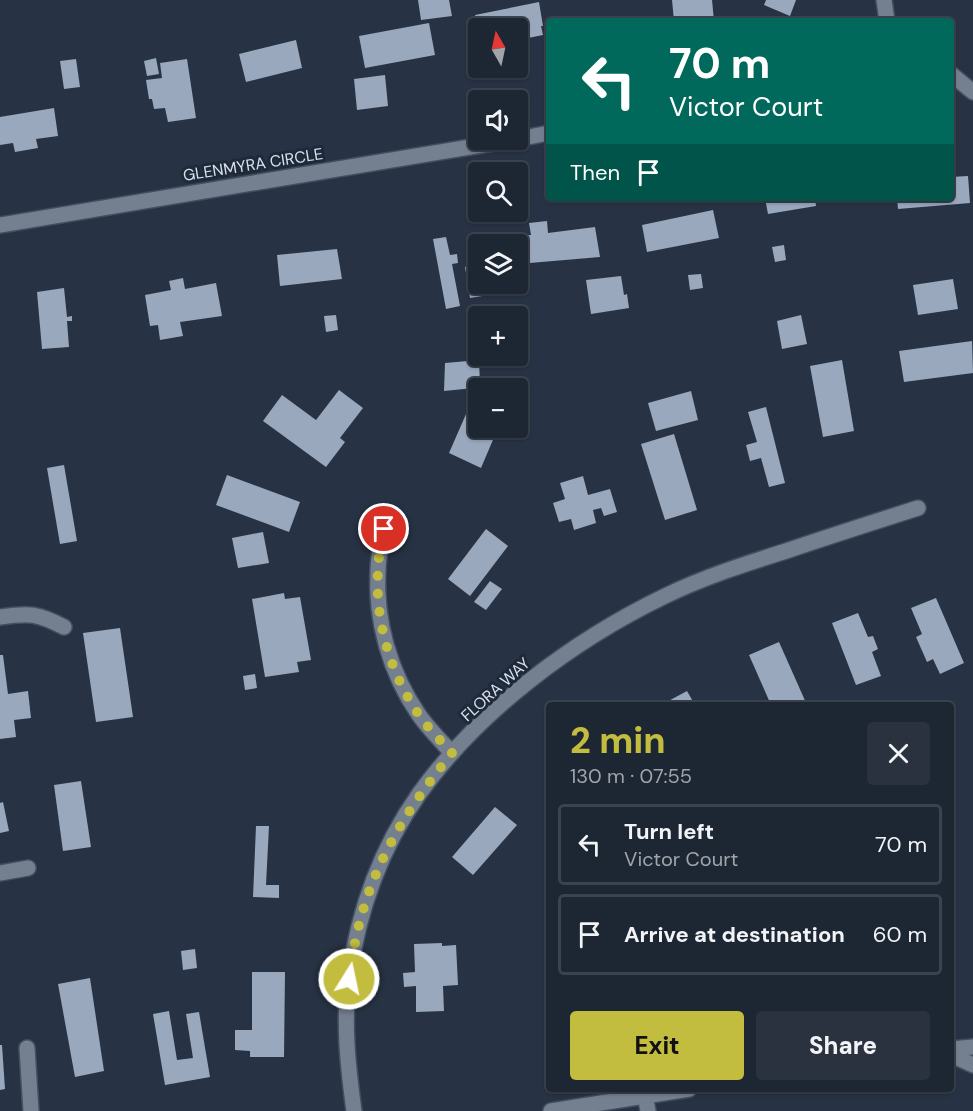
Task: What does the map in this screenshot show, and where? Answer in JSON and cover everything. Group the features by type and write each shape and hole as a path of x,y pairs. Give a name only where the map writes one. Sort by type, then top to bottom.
{"street":[{"path":"884,0 887,18"},
{"path":"954,76 973,92"},
{"path":"528,137 546,134"},
{"name":"GLENMYRA CIRCLE","path":"0,225 468,147"},
{"name":"FLORA WAY","path":"354,1111 346,1029 349,979 358,929 372,882 394,836 419,794 452,753 507,700 558,659 610,625 666,595 723,571 918,508"},
{"path":"384,529 378,569 379,607 386,644 399,681 419,716 452,753"},
{"path":"0,617 38,615 64,627"},
{"path":"0,873 28,868"},
{"path":"954,1049 973,1047"},
{"path":"27,1048 31,1111"},
{"path":"954,1056 973,1065"},
{"path":"551,1111 647,1103 680,1092"}],"building":[{"path":"418,0 449,0 452,16 421,20"},
{"path":"672,0 712,0 714,18 674,18"},
{"path":"766,0 796,0 790,16 764,5"},
{"path":"539,2 543,35 528,38 528,18 476,18 475,15"},
{"path":"429,23 435,55 365,68 359,36"},
{"path":"296,40 302,68 246,82 239,54"},
{"path":"156,58 159,74 147,76 144,61"},
{"path":"76,59 80,87 64,89 60,61"},
{"path":"187,59 196,118 168,122 165,108 154,109 152,99 149,99 146,80 162,78 160,63"},
{"path":"385,75 388,106 357,110 354,79"},
{"path":"54,108 58,136 36,139 38,148 15,152 13,143 0,145 0,117"},
{"path":"968,176 970,203 898,209 897,201 954,201 954,177"},
{"path":"766,201 815,201 816,206 768,214"},
{"path":"713,210 719,238 647,252 642,225"},
{"path":"547,221 548,233 595,227 600,257 528,263 528,235 531,235 529,223"},
{"path":"446,237 450,255 457,254 458,263 452,264 460,306 446,309 433,239"},
{"path":"784,245 786,260 775,262 772,247"},
{"path":"337,249 342,279 280,286 277,255"},
{"path":"465,267 468,267 468,286"},
{"path":"701,274 703,288 690,290 688,275"},
{"path":"621,276 629,308 591,314 586,280"},
{"path":"183,278 185,289 216,283 222,316 180,322 183,336 160,340 158,325 150,326 145,295 171,290 169,281"},
{"path":"953,279 958,309 918,315 913,285"},
{"path":"64,288 67,317 72,316 72,321 67,321 69,347 42,349 37,292"},
{"path":"469,294 495,294 470,298"},
{"path":"336,315 338,330 326,332 324,316"},
{"path":"801,315 807,344 782,349 777,321"},
{"path":"972,341 973,373 904,382 899,351"},
{"path":"842,360 854,431 823,437 810,366"},
{"path":"468,361 468,366 479,366 480,378 468,378 468,389 444,391 445,363"},
{"path":"339,390 363,408 340,438 345,442 326,467 263,421 282,395 316,420"},
{"path":"691,391 698,420 656,431 648,403"},
{"path":"766,407 785,483 769,487 761,458 750,461 746,445 757,442 748,412"},
{"path":"468,410 468,438 494,438 481,468 449,453"},
{"path":"674,434 697,510 665,520 641,444"},
{"path":"64,465 77,541 60,544 47,468"},
{"path":"227,475 300,502 289,532 216,505"},
{"path":"583,476 588,495 610,489 617,512 604,516 601,508 593,510 596,523 574,530 571,519 559,522 553,503 565,499 560,483"},
{"path":"486,529 508,546 470,596 448,579"},
{"path":"263,532 269,563 238,568 232,538"},
{"path":"490,581 502,589 486,610 474,602"},
{"path":"284,593 285,599 300,597 311,660 297,662 299,672 265,677 252,599"},
{"path":"936,598 964,663 940,674 933,659 927,662 916,637 922,634 911,608"},
{"path":"858,613 868,637 873,636 878,649 872,652 881,676 856,685 832,623"},
{"path":"120,628 133,717 96,722 83,633"},
{"path":"779,642 806,702 770,702 749,655"},
{"path":"0,655 3,655 8,694 28,691 31,718 14,720 16,737 0,739"},
{"path":"255,674 257,688 245,690 243,676"},
{"path":"687,691 693,702 667,702"},
{"path":"81,781 91,847 63,851 54,785"},
{"path":"3,802 9,831 0,833 0,803"},
{"path":"495,807 517,825 473,875 452,857"},
{"path":"256,826 269,826 266,885 279,885 279,898 253,897"},
{"path":"442,943 442,946 456,945 458,985 443,986 444,1011 416,1012 416,986 404,987 403,973 415,972 414,944"},
{"path":"195,949 197,968 183,970 181,951"},
{"path":"252,972 285,972 284,1057 250,1057 250,1051 235,1050 235,1030 252,1030"},
{"path":"90,978 104,1071 75,1077 58,984"},
{"path":"169,1011 177,1060 193,1058 186,1014 199,1012 210,1077 165,1085 153,1014"},
{"path":"0,1045 2,1045 5,1089 0,1090"}],"route":[{"path":"349,979 358,929 372,882 394,836 419,794 452,753 419,716 399,681 386,644 379,607 378,569 384,529"}]}
